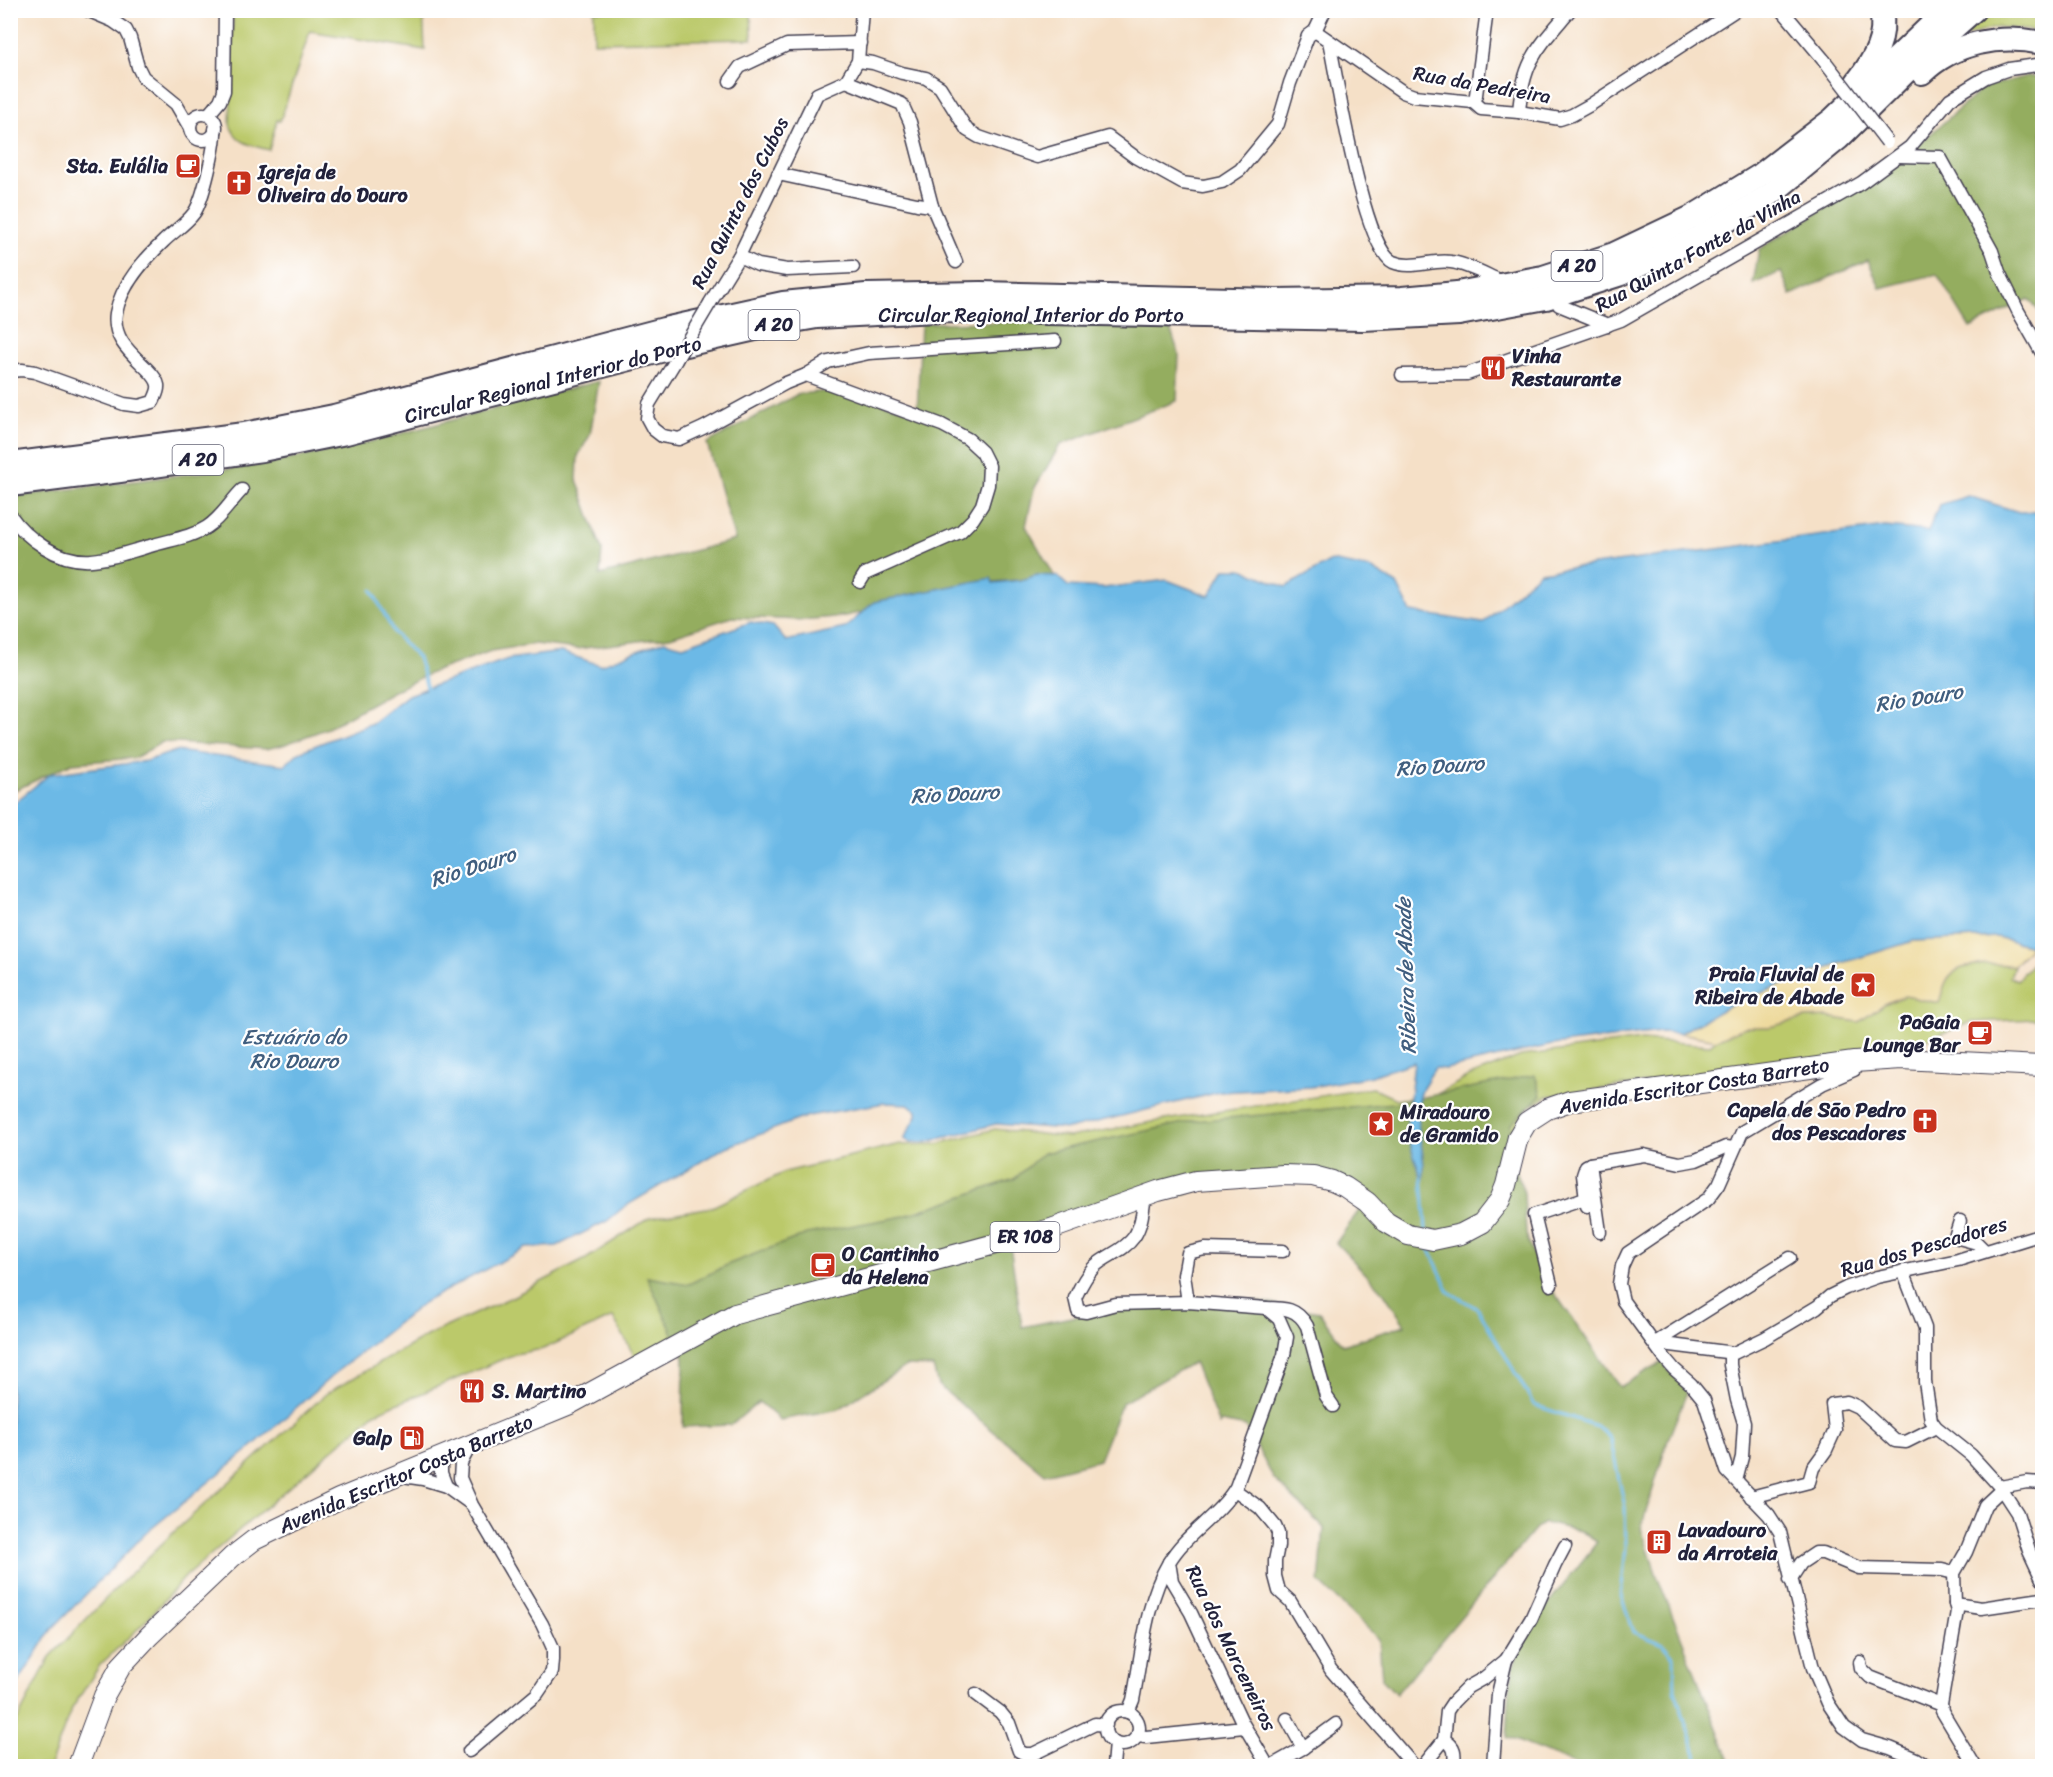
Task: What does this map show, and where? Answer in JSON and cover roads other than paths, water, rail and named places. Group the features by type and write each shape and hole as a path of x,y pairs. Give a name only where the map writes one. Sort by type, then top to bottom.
{"highway":[{"path":"1811,149 1871,64 1881,44 1883,22 1881,10"},
{"name":"Circular Regional Interior do Porto","path":"1811,149 1833,119 1947,10"},
{"name":"Circular Regional Interior do Porto","path":"13,474 120,471 262,450 346,433 374,416 500,383 664,329 783,303 866,295 981,293 1276,300 1402,298 1457,293 1542,277 1614,254 1692,217 1759,176 1811,149 1974,10"},
{"path":"1811,149 1851,137 1926,69 1954,51 1985,41 2010,39 2043,43"}],"main road":[{"name":"Avenida Escritor Costa Barreto","path":"78,1767 104,1696 121,1666 232,1557 255,1540 286,1524 443,1456 570,1404 735,1314 1051,1229 1196,1181 1283,1175 1313,1176 1345,1187 1367,1202 1386,1222 1407,1235 1433,1240 1448,1238 1473,1230 1492,1212 1506,1185 1518,1137 1527,1122 1547,1109 1570,1101 1854,1062 1901,1059 2043,1066"}],"street":[{"path":"87,10 113,21 126,30 143,77 181,111 203,152 206,175"},
{"path":"193,133 193,119 204,115 220,101 224,91 225,10"},
{"path":"862,10 858,61 846,81 902,104 910,122 932,206 956,262"},
{"path":"858,61 873,63 902,74 926,78 940,87 967,130 979,137 1036,157 1108,137 1135,157 1182,183 1203,186 1222,182 1240,170 1278,124 1290,82 1308,36 1315,31 1325,10"},
{"path":"1473,102 1476,95 1487,10"},
{"path":"1519,112 1521,88 1527,67 1536,50 1570,10"},
{"name":"Rua da Pedreira","path":"1315,31 1403,92 1414,96 1473,102 1481,109 1560,119 1572,115 1736,10"},
{"path":"1782,10 1898,156 1940,157 1992,251 2014,301 2043,353"},
{"path":"1329,41 1354,165 1379,248 1390,261 1401,264 1417,265 1450,261 1494,278"},
{"path":"730,81 740,67 787,45 860,43"},
{"name":"Rua Quinta Fonte da Vinha","path":"1402,375 1467,374 1621,320 1861,183 1910,147 1950,99 1986,77 2009,69 2037,65 2043,67"},
{"name":"Rua Quinta dos Cubos","path":"806,375 678,439 662,436 653,429 647,418 649,404 739,256 817,94 846,81"},
{"path":"10,371 35,372 124,404 139,406 153,402 158,383 153,375 126,349 116,331 116,312 128,283 199,205 214,143 215,129 214,121 187,106 171,101"},
{"path":"193,133 207,139 211,137 215,129"},
{"path":"778,174 932,206"},
{"path":"739,256 758,265 787,270 853,267"},
{"path":"1559,304 1608,325"},
{"path":"806,375 828,362 869,353 1055,341"},
{"path":"806,375 942,425 968,439 982,452 989,466 988,485 982,505 973,519 960,532 866,574 860,582"},
{"path":"10,515 21,529 52,552 76,561 96,560 182,538 205,528 223,515 242,490"},
{"path":"1854,1062 1854,1070 1822,1084 1748,1126 1733,1148 1719,1184 1708,1199 1628,1253 1622,1266 1619,1284 1623,1301 1674,1369 1691,1383 1704,1400 1727,1471 1769,1515 1780,1532 1790,1581 1813,1668 1828,1703 1844,1727 1862,1740 1916,1758 1927,1767"},
{"path":"1551,1285 1534,1215 1586,1202 1583,1175 1586,1166 1644,1155 1680,1162 1696,1160 1726,1147 1733,1148"},
{"path":"1590,1164 1600,1232"},
{"path":"1145,1196 1142,1216 1134,1237 1120,1250 1096,1264 1084,1280 1075,1298 1078,1311 1086,1312 1116,1304 1188,1302 1286,1308 1296,1312 1307,1326 1326,1396 1333,1406"},
{"path":"1960,1221 1955,1237 1977,1243 1984,1251"},
{"name":"Rua dos Pescadores","path":"1654,1343 1730,1353 1765,1338 1846,1288 1903,1271 1958,1260 2043,1234"},
{"path":"1188,1302 1184,1275 1188,1253 1205,1249 1283,1251"},
{"path":"1654,1343 1790,1258"},
{"path":"1903,1271 1925,1328 1927,1406 1930,1420 1971,1455 2001,1488 2017,1513 2029,1551 2043,1579"},
{"name":"Rua dos Marceneiros","path":"1266,1308 1279,1319 1284,1328 1287,1337 1284,1355 1235,1490 1228,1501 1178,1547 1169,1562 1172,1581 1191,1613 1244,1726 1269,1767"},
{"path":"1730,1353 1737,1400 1744,1422 1742,1457 1736,1480"},
{"path":"1751,1497 1809,1482 1813,1468 1826,1450 1836,1430 1832,1404 1847,1402 1858,1407 1895,1441 1906,1442 1936,1427"},
{"path":"460,1478 461,1462 471,1444"},
{"path":"443,1456 452,1464 472,1505 542,1624 553,1648 552,1672 537,1694 469,1751"},
{"path":"443,1456 441,1473 446,1486"},
{"path":"399,1475 446,1486 472,1505"},
{"path":"1975,1767 1942,1711 1941,1705 1957,1611 1954,1573 1966,1552 1985,1505 2001,1488 2026,1482 2043,1483"},
{"path":"1235,1490 1260,1508 1275,1526 1278,1533 1278,1546 1275,1576 1279,1591 1290,1601 1331,1670 1414,1767"},
{"path":"1493,1767 1498,1694 1506,1660 1531,1619 1565,1546"},
{"path":"1790,1581 1802,1563 1816,1552 1859,1568 1942,1570 1954,1573"},
{"path":"1128,1712 1133,1700 1152,1600 1159,1579 1169,1562"},
{"path":"1955,1604 1981,1608 2043,1599"},
{"path":"1423,1767 1444,1740 1447,1711 1453,1702 1468,1687 1484,1678 1506,1660"},
{"path":"1860,1662 1861,1668 1870,1677 1941,1705"},
{"path":"1484,1678 1493,1685 1498,1694"},
{"path":"976,1694 1000,1712 1009,1723 1019,1751 1022,1753 1034,1754 1095,1725 1106,1725"},
{"path":"1137,1736 1138,1722 1128,1712 1114,1713 1106,1725 1107,1734 1115,1743 1125,1744 1137,1736 1146,1737 1244,1726"},
{"path":"1287,1719 1303,1748"},
{"path":"1269,1767 1303,1748 1336,1724"},
{"path":"1444,1740 1451,1743 1454,1748 1454,1767"},
{"path":"1113,1767 1115,1743"}],"water":[{"name":"Estuário do Rio Douro","path":"1968,496 2019,512 2042,512 2042,932 2040,931 2031,946 1997,937 1913,941 1819,970 1735,1003 1680,1033 1660,1032 1552,1045 1445,1069 1435,1068 1424,1086 1418,1104 1423,1182 1410,1145 1407,1125 1414,1062 1371,1076 1311,1087 1220,1092 1068,1129 996,1124 927,1142 910,1142 904,1139 917,1116 917,1111 908,1104 885,1103 808,1116 724,1148 624,1207 607,1221 557,1246 526,1248 426,1301 340,1369 247,1451 146,1533 52,1629 11,1694 10,806 50,774 146,761 176,751 285,765 299,752 372,723 408,695 508,659 561,652 600,665 664,641 683,646 751,622 773,626 786,641 845,628 874,602 991,578 993,583 1021,580 1037,575 1057,576 1068,586 1104,588 1167,580 1209,596 1225,569 1242,569 1286,587 1331,561 1372,569 1397,584 1411,612 1483,623 1540,572 1885,527 1928,531 1939,505"}],"waterway":[{"path":"372,590 394,633 418,658 428,691"},
{"name":"Ribeira de Abade","path":"1422,1178 1426,1230"},
{"name":"Ribeira de Abade","path":"1428,1246 1449,1292 1478,1309 1534,1405 1597,1426 1610,1438 1625,1507 1626,1547 1621,1596 1634,1632 1663,1644 1674,1657 1675,1690 1700,1766"}],"place":[{"name":"Sta. Eulália","path":"188,166"},
{"name":"Igreja de Oliveira do Douro","path":"239,183"},
{"name":"Vinha Restaurante","path":"1493,368"},
{"name":"Praia Fluvial de Ribeira de Abade","path":"1863,985"},
{"name":"PaGaia Lounge Bar","path":"1980,1033"},
{"name":"Capela de São Pedro dos Pescadores","path":"1925,1121"},
{"name":"Miradouro de Gramido","path":"1381,1124"},
{"name":"O Cantinho da Helena","path":"823,1265"},
{"name":"S. Martino","path":"472,1391"},
{"name":"Galp","path":"412,1438"},
{"name":"Lavadouro da Arroteia","path":"1659,1542"}],"water label":[{"name":"Rio Douro","path":"1919,698"},
{"name":"Rio Douro","path":"1440,766"},
{"name":"Rio Douro","path":"955,794"},
{"name":"Rio Douro","path":"473,867"}]}
